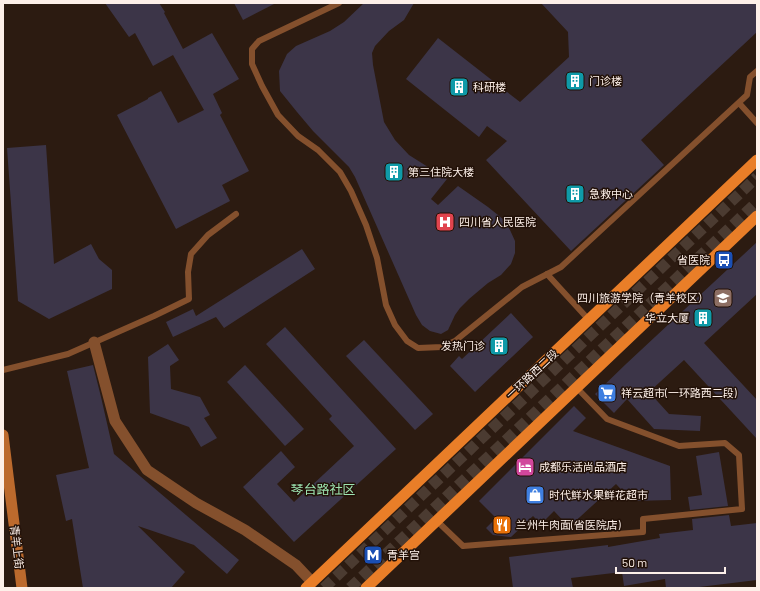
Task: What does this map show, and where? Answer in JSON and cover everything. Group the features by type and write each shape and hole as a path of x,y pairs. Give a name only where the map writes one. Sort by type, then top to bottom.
{"main road":[{"name":"一环路西二段","path":"309,585 757,160"},
{"path":"366,588 757,216"},
{"name":"青羊上街","path":"3,435 22,588"}],"street":[{"path":"94,342 115,421 147,470 196,503 251,535 296,565 309,585"}],"lane":[{"path":"339,3 258,41 252,49 252,64 278,115 298,136 318,150 340,172 351,191 377,258 386,305 395,325 407,341 418,348 442,347 455,341 522,287 562,267 630,200 747,95 750,77 757,71"},
{"path":"739,103 757,123"},
{"path":"3,370 68,354 189,299 188,272 191,254 208,236 236,214"},
{"path":"547,274 589,320"},
{"path":"437,521 463,546 643,532 643,519 742,509 739,455 725,443 679,446 607,419 577,388"}],"building":[{"path":"105,3 159,3 183,49 212,33 239,79 213,94 222,113 220,115 249,171 222,185 230,201 176,229 117,115 161,91 178,123 204,110 173,55 153,66 135,33 129,37"},
{"path":"234,3 276,3 243,20"},
{"name":"第三住院大楼","path":"364,3 414,3 404,20 389,31 375,46 372,53 373,65 384,122 395,140 409,155 447,179 431,199 438,205 458,186 503,219 515,241 515,253 511,264 501,275 488,283 460,308 448,330 441,334 430,331 422,325 416,315 355,177 349,167 313,131 280,91 279,71 287,54 296,46 330,31 344,22"},
{"path":"541,3 757,3 757,32 641,140 664,165 571,251 486,160 507,141 487,126 479,137 406,79 438,38 520,102 569,57 568,32"},
{"path":"46,145 54,264 91,244 99,259 112,270 112,289 49,319 18,301 7,148"},
{"name":"华立大厦","path":"757,242 757,294 704,343 757,400 757,439 684,360 649,392 669,414 701,416 700,431 654,429 627,399 614,413 595,394"},
{"path":"302,249 315,269 224,328 216,317 173,337 166,322 193,309 196,316"},
{"name":"发热门诊","path":"511,313 533,337 475,392 450,366 459,356 462,359"},
{"path":"285,327 396,449 294,542 243,487 281,451 295,467 277,484 294,502 354,446 329,419 332,416 266,344"},
{"path":"364,340 433,414 415,430 346,356"},
{"path":"168,344 179,360 170,366 171,389 200,397 210,415 204,418 217,438 201,447 189,427 150,413 148,357"},
{"path":"93,365 114,454 239,560 227,574 194,545 138,526 185,572 171,588 83,588 72,519 66,521 56,475 89,468 67,371"},
{"path":"245,365 304,429 285,446 227,382"},
{"path":"574,406 586,418 573,431 670,466 671,500 632,501 616,484 569,527 554,511 541,524 533,516 511,537 493,535 486,528 496,518 479,501"},
{"path":"719,452 728,506 690,510 688,497 702,495 696,456"},
{"path":"729,515 731,526 757,523 757,580 691,588 666,588 665,579 624,586 622,572 571,578 573,588 513,588 509,557 608,545 608,547 660,538 659,534 693,530 692,519"}],"tunnel":[{"path":"324,588 757,177"},
{"path":"350,588 757,202"}],"place":[{"name":"门诊楼","path":"575,81"},
{"name":"科研楼","path":"459,87"},
{"name":"第三住院大楼","path":"394,172"},
{"name":"急救中心","path":"575,194"},
{"name":"四川省人民医院","path":"445,222"},
{"name":"省医院","path":"724,260"},
{"name":"四川旅游学院（青羊校区）","path":"723,298"},
{"name":"华立大厦","path":"703,318"},
{"name":"发热门诊","path":"499,346"},
{"name":"祥云超市(一环路西二段)","path":"607,393"},
{"name":"成都乐活尚品酒店","path":"525,467"},
{"name":"时代鲜水果鲜花超市","path":"535,495"},
{"name":"兰州牛肉面(省医院店)","path":"502,525"},
{"name":"青羊宫","path":"373,555"}],"district":[{"name":"琴台路社区","path":"323,489"}]}
